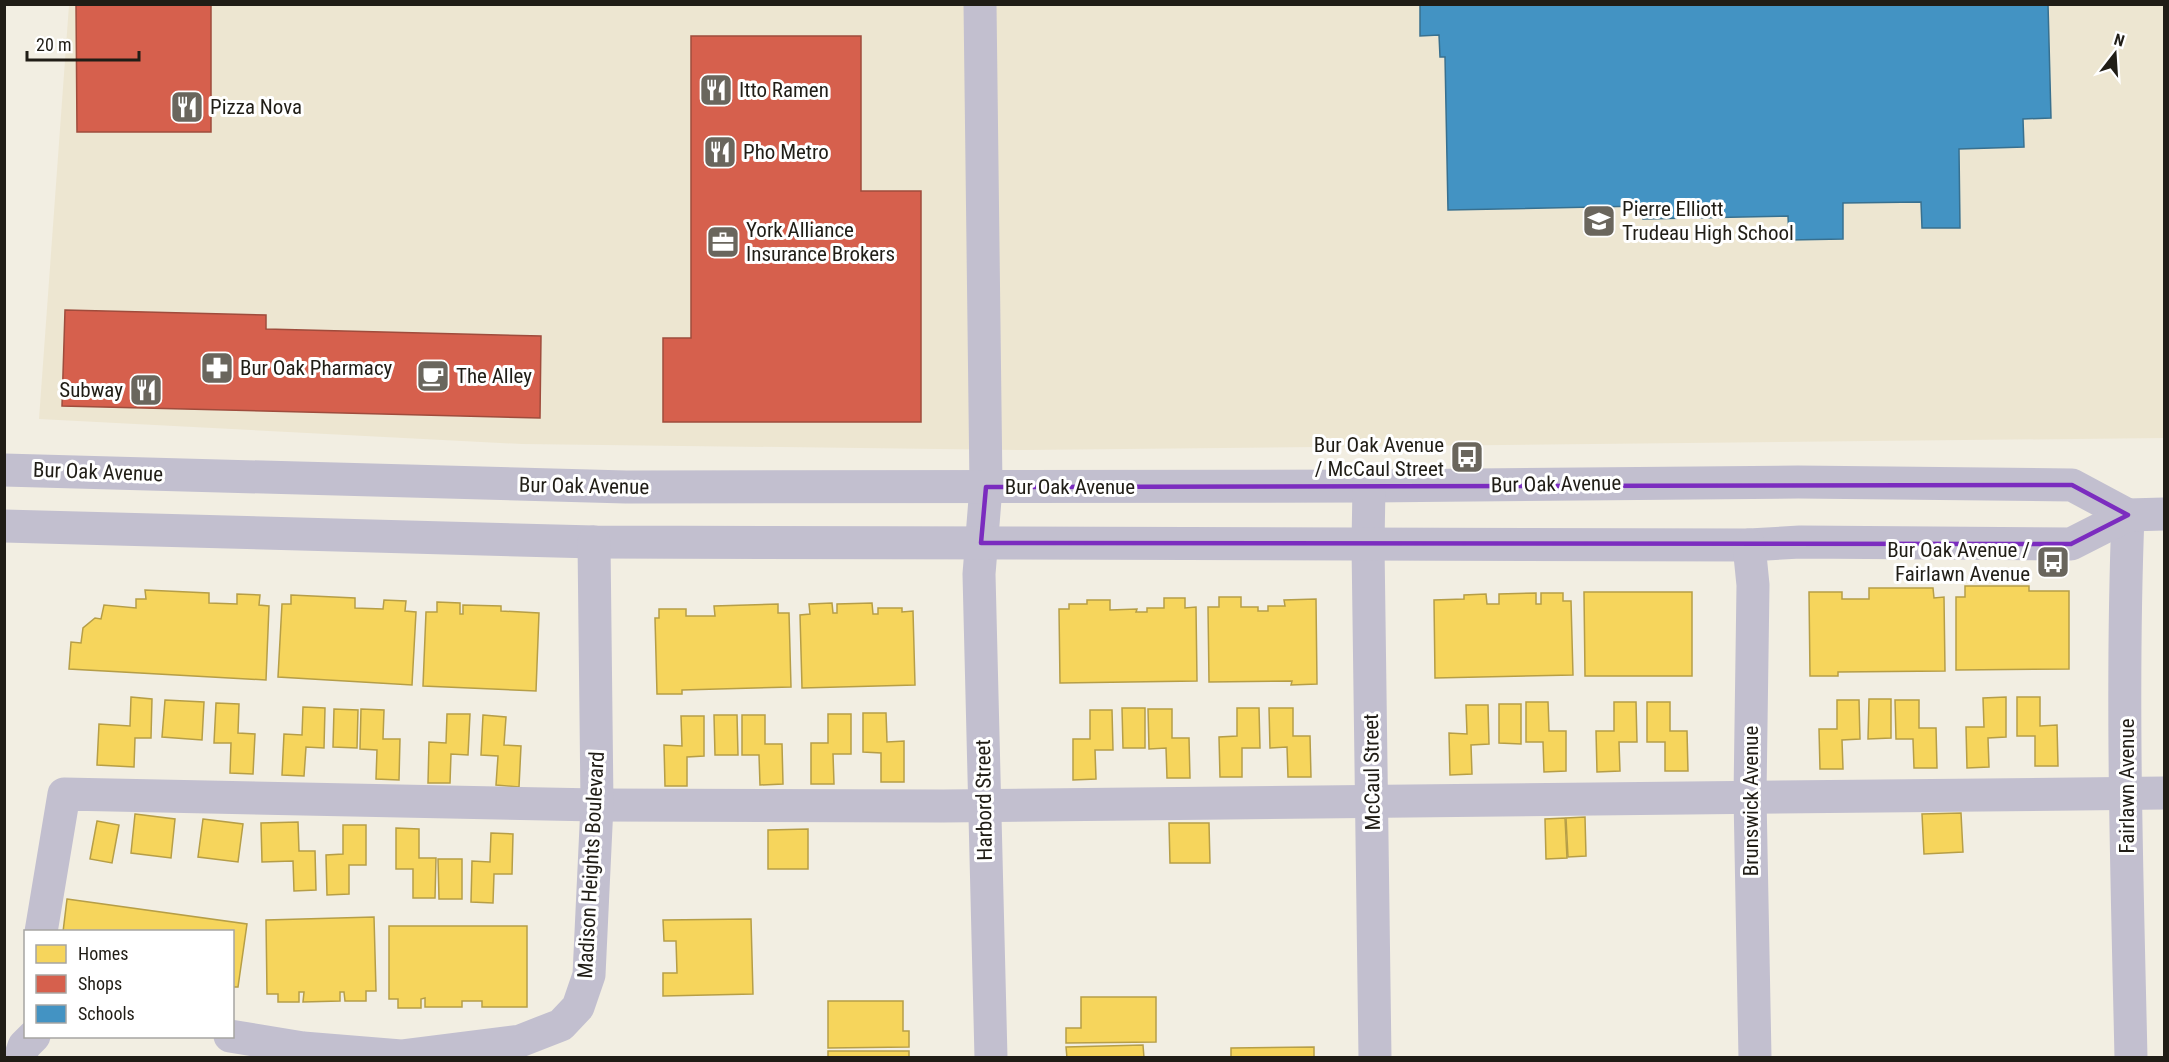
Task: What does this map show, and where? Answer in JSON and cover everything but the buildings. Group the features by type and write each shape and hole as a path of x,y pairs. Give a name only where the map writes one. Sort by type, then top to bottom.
{"street":[{"name":"Harbord Street","path":"980,4 986,487 979,574 991,1058"},
{"name":"Bur Oak Avenue","path":"4,470 626,487 1369,486 1798,482 2072,485 2128,515"},
{"name":"McCaul Street","path":"1369,486 1375,1058"},
{"name":"Bur Oak Avenue","path":"4,526 594,542 1368,545 1749,545 1800,542 2071,544 2128,515 2164,514"},
{"name":"Fairlawn Avenue","path":"2128,515 2126,794 2131,1058"},
{"name":"Madison Heights Boulevard","path":"234,1037 303,1048 401,1056 520,1041 561,1025 578,1007 589,975 597,805 594,542"},
{"name":"Brunswick Avenue","path":"1749,545 1753,585 1750,796 1755,1058"},
{"path":"41,930 64,794 597,805 984,806 2164,793"},
{"path":"20,1058 24,1046 32,1038"}],"highlighted area":[{"path":"2072,485 2128,515 2071,544 981,543 986,487"}],"shaded area":[{"path":"69,5 2164,5 2164,438 1026,450 522,444 39,419"}],"place":[{"name":"Itto Ramen","path":"716,90"},
{"name":"Pizza Nova","path":"187,107"},
{"name":"Pho Metro","path":"720,152"},
{"name":"Pierre Elliott Trudeau High School","path":"1599,221"},
{"name":"York Alliance Insurance Brokers","path":"723,242"},
{"name":"Bur Oak Pharmacy","path":"217,368"},
{"name":"The Alley","path":"433,376"},
{"name":"Subway","path":"146,390"},
{"name":"Bur Oak Avenue / McCaul Street","path":"1467,457"},
{"name":"Bur Oak Avenue / Fairlawn Avenue","path":"2053,562"}]}
